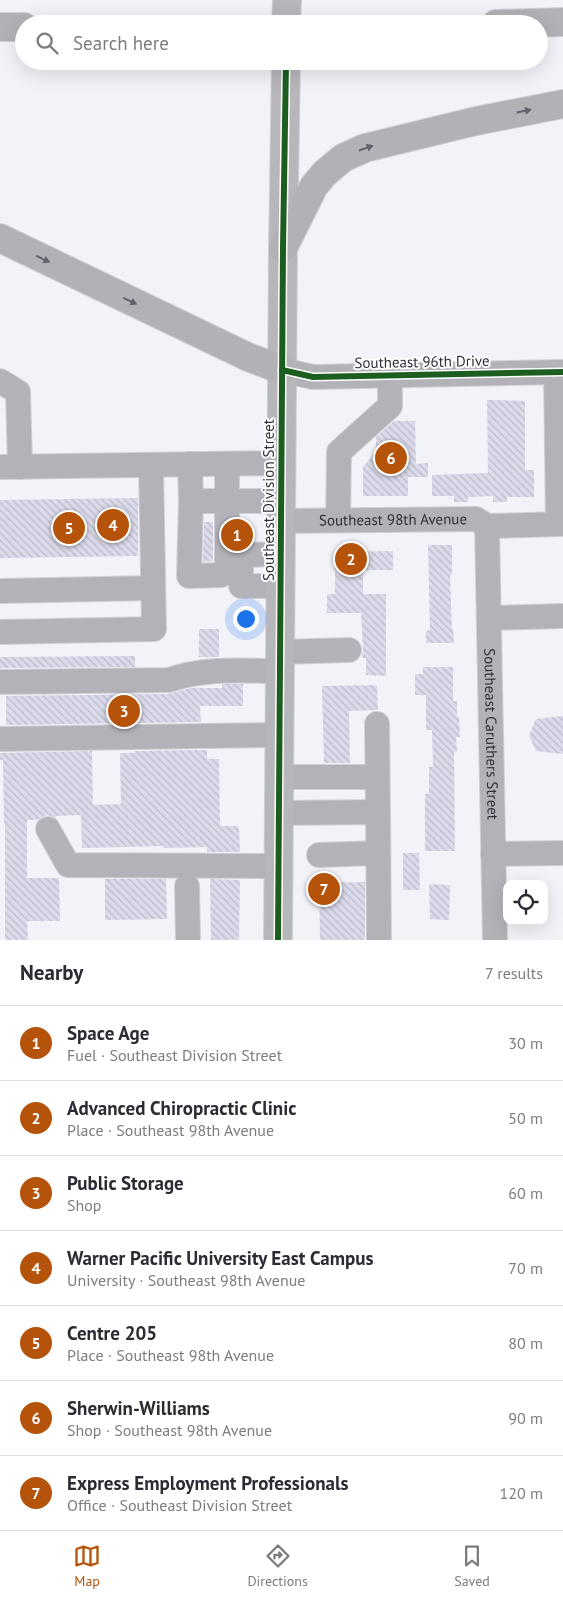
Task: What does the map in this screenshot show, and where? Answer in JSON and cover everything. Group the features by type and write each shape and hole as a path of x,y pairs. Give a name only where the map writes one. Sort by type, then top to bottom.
{"highway":[{"path":"548,22 563,22"},
{"path":"0,27 15,27"},
{"path":"283,248 314,186 325,173 343,158 365,148 476,121 563,104"},
{"path":"0,238 248,357 282,370"}],"main road":[{"path":"286,15 287,0"},
{"name":"Southeast Division Street","path":"278,940 286,70"}],"street":[{"name":"Southeast 96th Drive","path":"282,370 313,377 560,372"},
{"path":"560,372 560,524"},
{"path":"338,520 340,452 390,406 390,376"},
{"path":"0,381 18,392 10,467 282,463"},
{"path":"190,464 189,576 221,576 234,572"},
{"path":"228,464 227,501 234,572 241,586 281,586"},
{"path":"0,632 154,629 151,465"},
{"name":"Southeast 98th Avenue","path":"191,501 227,501 338,520 476,519 487,526 560,524"},
{"name":"Southeast Caruthers Street","path":"487,526 495,940"},
{"path":"234,572 241,555 281,554"},
{"path":"0,591 154,588"},
{"path":"489,618 563,616"},
{"path":"0,682 169,680 186,674 349,650"},
{"path":"376,724 379,940"},
{"path":"0,739 280,735"},
{"path":"280,777 377,776"},
{"path":"279,813 378,812"},
{"path":"48,829 68,865 279,866"},
{"path":"319,855 378,853"},
{"path":"493,854 563,853"},
{"path":"187,886 188,940"}],"building":[{"path":"487,400 525,401 525,470 534,470 534,497 507,497 507,502 493,502 493,496 468,497 468,502 454,502 454,496 432,496 432,475 488,473"},
{"path":"394,421 415,421 416,464 428,463 428,477 408,477 408,496 363,496 363,467 376,451 376,437"},
{"path":"138,498 138,556 0,558 0,500"},
{"path":"204,522 213,522 213,561 203,562"},
{"path":"428,545 452,545 452,575 450,575 454,643 426,643 426,631 430,630"},
{"path":"393,551 393,570 363,570 363,594 386,594 386,676 366,675 366,658 362,658 361,613 327,613 327,594 335,594 335,567 340,567 340,552"},
{"path":"199,629 219,629 219,657 199,657"},
{"path":"135,656 135,667 0,668 0,657"},
{"path":"423,667 453,667 453,701 457,701 460,737 456,737 457,752 454,752 455,851 425,851 425,794 429,794 429,767 433,767 432,730 426,730 426,695 415,695 415,674 423,674"},
{"path":"222,684 243,684 243,706 200,706 201,722 6,725 6,696 169,694 190,688 222,688"},
{"path":"377,685 378,710 349,711 350,763 324,763 322,686"},
{"path":"563,716 563,754 536,751 529,735 536,719"},
{"path":"207,750 207,759 219,759 220,826 239,826 240,852 207,852 207,847 82,848 81,815 56,816 56,818 48,815 38,820 27,820 27,878 59,878 60,921 27,921 28,940 5,940 5,823 3,760 0,760 0,753 92,751 93,805 121,804 120,753"},
{"path":"403,853 419,853 420,890 403,890"},
{"path":"105,879 166,879 167,919 105,920"},
{"path":"210,879 240,880 239,940 211,940"},
{"path":"365,882 365,940 320,940 319,883"},
{"path":"429,884 450,885 449,920 430,919"}],"cycle path":[{"path":"278,940 286,70"},
{"path":"282,370 313,377 563,372"}],"place":[{"name":"Sherwin-Williams","path":"391,458"},
{"name":"Warner Pacific University East Campus","path":"113,525"},
{"name":"Centre 205","path":"69,528"},
{"name":"Space Age","path":"237,535"},
{"name":"Advanced Chiropractic Clinic","path":"351,559"},
{"name":"Public Storage","path":"124,711"},
{"name":"Express Employment Professionals","path":"324,889"}]}
